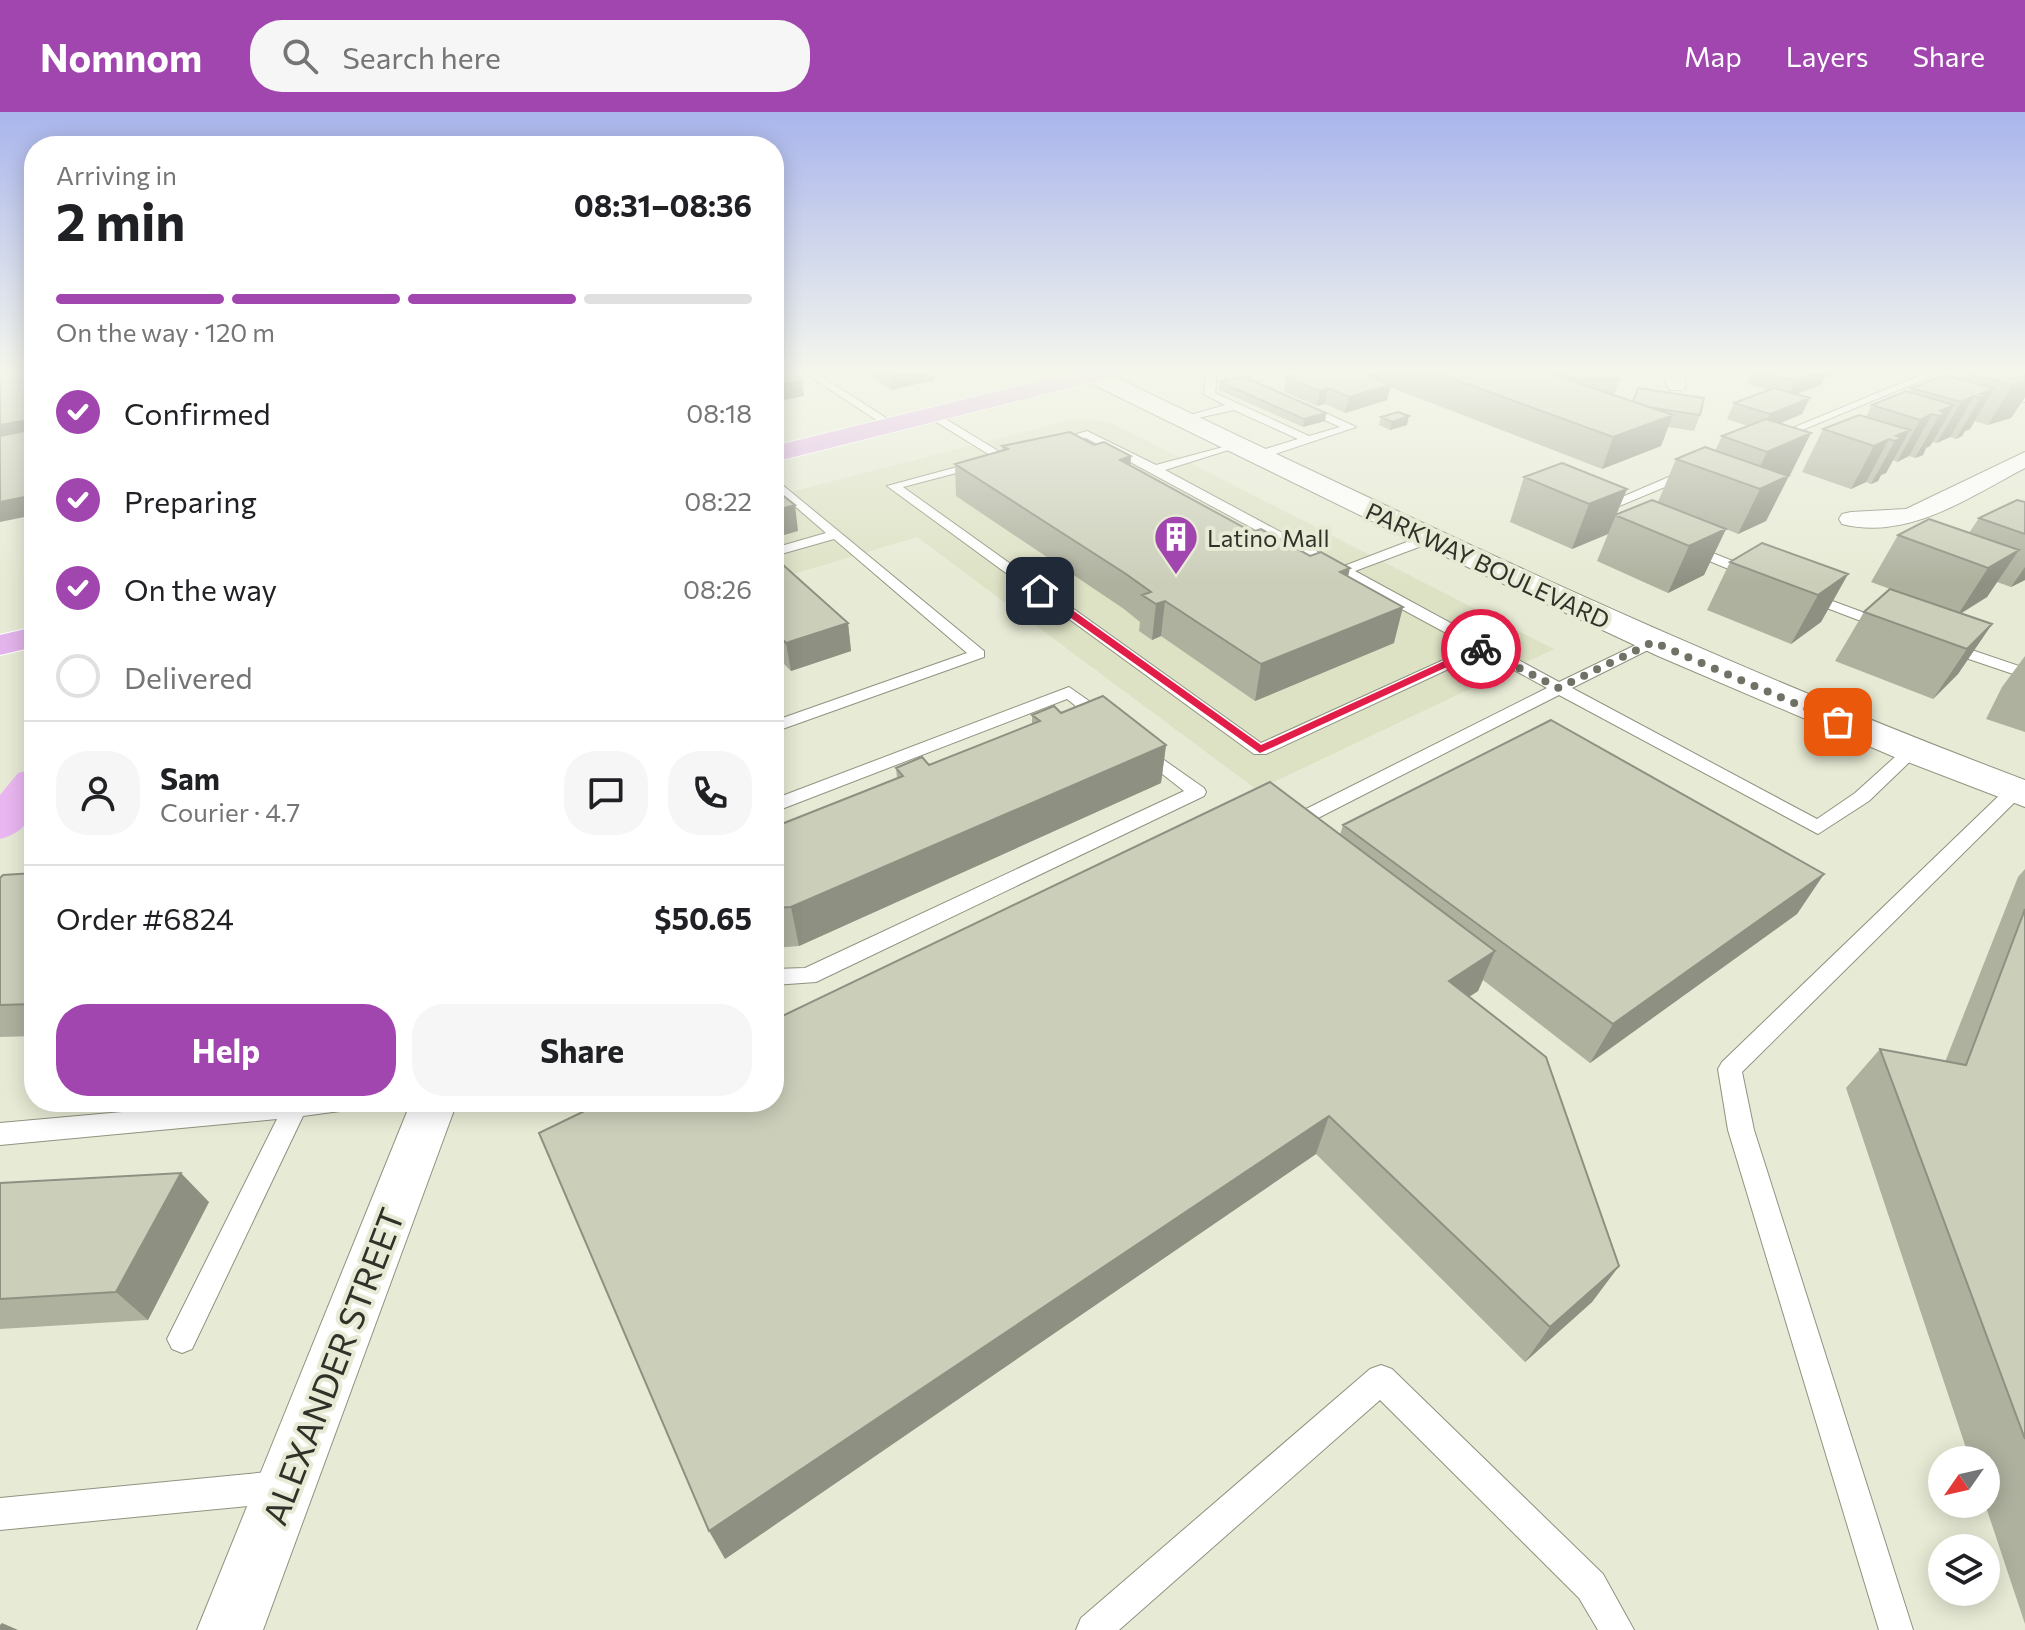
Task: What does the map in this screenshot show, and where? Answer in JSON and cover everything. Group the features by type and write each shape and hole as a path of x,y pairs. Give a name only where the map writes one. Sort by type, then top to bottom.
{"main road":[{"path":"784,452 827,441"},
{"path":"0,645 24,639"}],"street":[{"name":"PARKWAY BOULEVARD","path":"1226,441 1653,642 1912,751 2020,792"},
{"path":"1851,519 1896,519 1914,515 2025,459"},
{"name":"ALEXANDER STREET","path":"230,1630 430,1112"}],"lane":[{"path":"989,441 1016,453"},
{"path":"1061,441 893,486 1260,750 1484,647"},
{"path":"1100,441 1818,828 1862,797 1912,751"},
{"path":"1155,469 1304,441"},
{"path":"1597,511 1710,464"},
{"path":"784,490 978,654 784,723"},
{"path":"784,498 791,496"},
{"path":"784,549 836,534"},
{"path":"1343,571 1430,538"},
{"path":"1669,540 1771,581"},
{"path":"1800,593 1902,631"},
{"path":"1931,641 2023,671"},
{"path":"1309,815 1653,642"},
{"path":"784,802 1069,692 1197,792 808,976 784,977"},
{"path":"1896,1630 1741,1130 1730,1069 2020,792"},
{"path":"0,1134 240,1112"},
{"path":"182,1339 293,1112"},
{"path":"1093,1630 1381,1380 1591,1586 1617,1630"},
{"path":"0,1514 286,1486"}],"shaded area":[{"path":"989,441 1147,441 1554,649 1257,790 917,537 784,577 784,493"}],"building":[{"path":"0,441 24,441 24,497 0,502"},
{"name":"Latino Mall","path":"1027,441 1086,441 1094,445 1104,442 1131,456 1120,460 1252,532 1261,529 1310,556 1321,552 1350,568 1340,572 1403,607 1261,664 1165,601 1156,604 1142,595 1151,592 955,464 1008,449 1002,446"},
{"path":"1736,441 1793,441 1767,452"},
{"path":"1859,441 1885,441 1874,446"},
{"path":"1705,447 1788,476 1760,489 1676,459"},
{"path":"1562,463 1627,489 1589,504 1524,477"},
{"path":"784,496 795,505 784,508"},
{"path":"1652,500 1726,529 1689,546 1615,515"},
{"path":"2017,500 2025,502 2025,534 1979,518"},
{"path":"1929,519 2019,550 1988,568 1898,535"},
{"path":"1762,543 1848,574 1818,595 1730,562"},
{"path":"784,566 848,623 786,643 784,641"},
{"path":"1890,589 1992,624 1967,649 1864,612"},
{"path":"1103,696 1166,745 784,907 784,823 903,776 896,768 922,757 929,765 1040,721 1032,715 1054,706 1061,713"},
{"path":"1551,720 1824,874 1613,1024 1343,825"},
{"path":"1270,782 1495,951 1449,981 1546,1057 1619,1266 1550,1327 1329,1116 709,1531 539,1133 582,1112 784,1112 784,1015"},
{"path":"24,874 24,1004 0,1005 0,878 3,875"},
{"path":"2025,909 2025,1439 1880,1049 1966,1065"},
{"path":"181,1173 116,1292 0,1299 0,1183"}],"waterway":[{"path":"0,824 24,795"}],"way so far":[{"path":"1481,649 1484,647 1559,688 1653,642 1838,722"}],"place":[{"name":"Latino Mall","path":"1176,576"}],"route":[{"path":"1040,591 1260,750 1481,649"}]}
